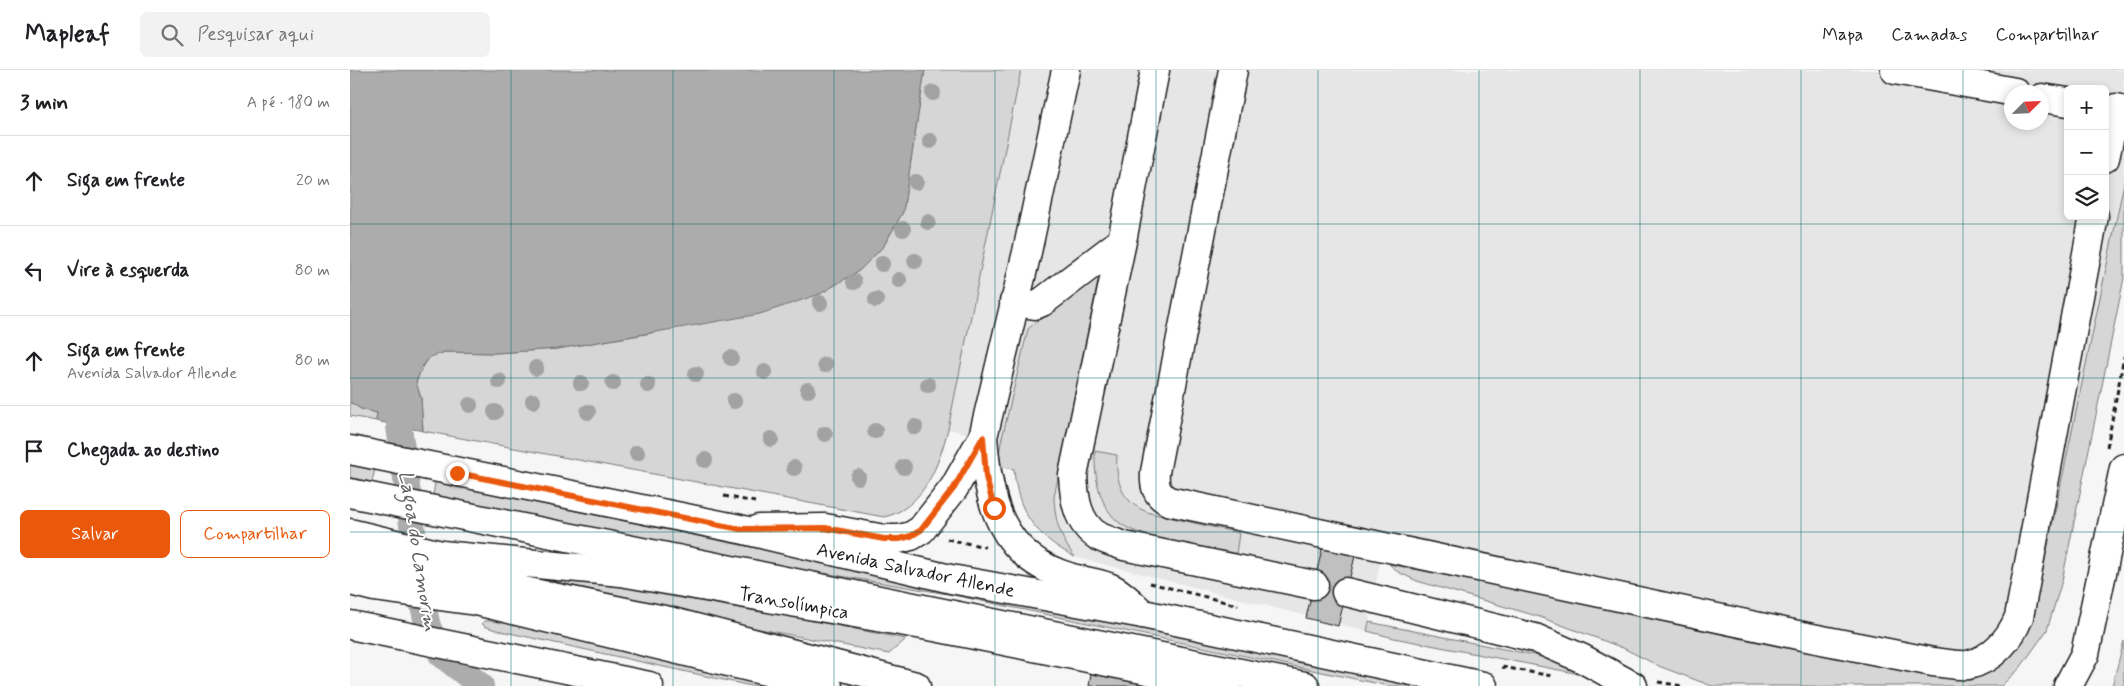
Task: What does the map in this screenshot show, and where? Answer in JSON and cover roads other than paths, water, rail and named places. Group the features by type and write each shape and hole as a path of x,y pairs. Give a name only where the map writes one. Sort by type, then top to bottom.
{"main road":[{"path":"740,529 825,528 884,539 899,539 911,536 921,530 954,488 983,437 1027,252 1066,70"},
{"path":"1155,70 1122,241 1073,475 1074,499 1084,522 1098,536 1124,546 1314,586"},
{"path":"1233,70 1154,483 1160,496 1168,501 1286,527 1933,662 1967,665 1982,660 1996,651 2014,630 2019,617 2093,220"},
{"path":"1895,70 2004,90"},
{"path":"2049,99 2064,101"},
{"path":"2109,138 2115,107"},
{"path":"1014,302 1035,305 1042,302 1122,241"},
{"path":"983,437 986,477 994,508 1006,532 1020,550 1047,568 1069,577 1112,588 1143,614"},
{"name":"Avenida Salvador Allende","path":"363,453 740,529 951,579 1143,614 1483,686"},
{"path":"2068,686 2084,654 2124,468"},
{"name":"Avenida Salvador Allende","path":"360,495 1305,686"},
{"path":"356,558 476,601 828,686"},
{"name":"Transolímpica","path":"356,558 620,572 940,628 1226,686"},
{"name":"Transolímpica","path":"445,564 916,686"},
{"path":"1346,592 1535,638 1581,658 1633,686"},
{"path":"350,625 533,664 649,686"}],"waterway":[{"name":"Lagoa do Camorim","path":"399,426 422,601 428,627 441,654 481,686"}]}
